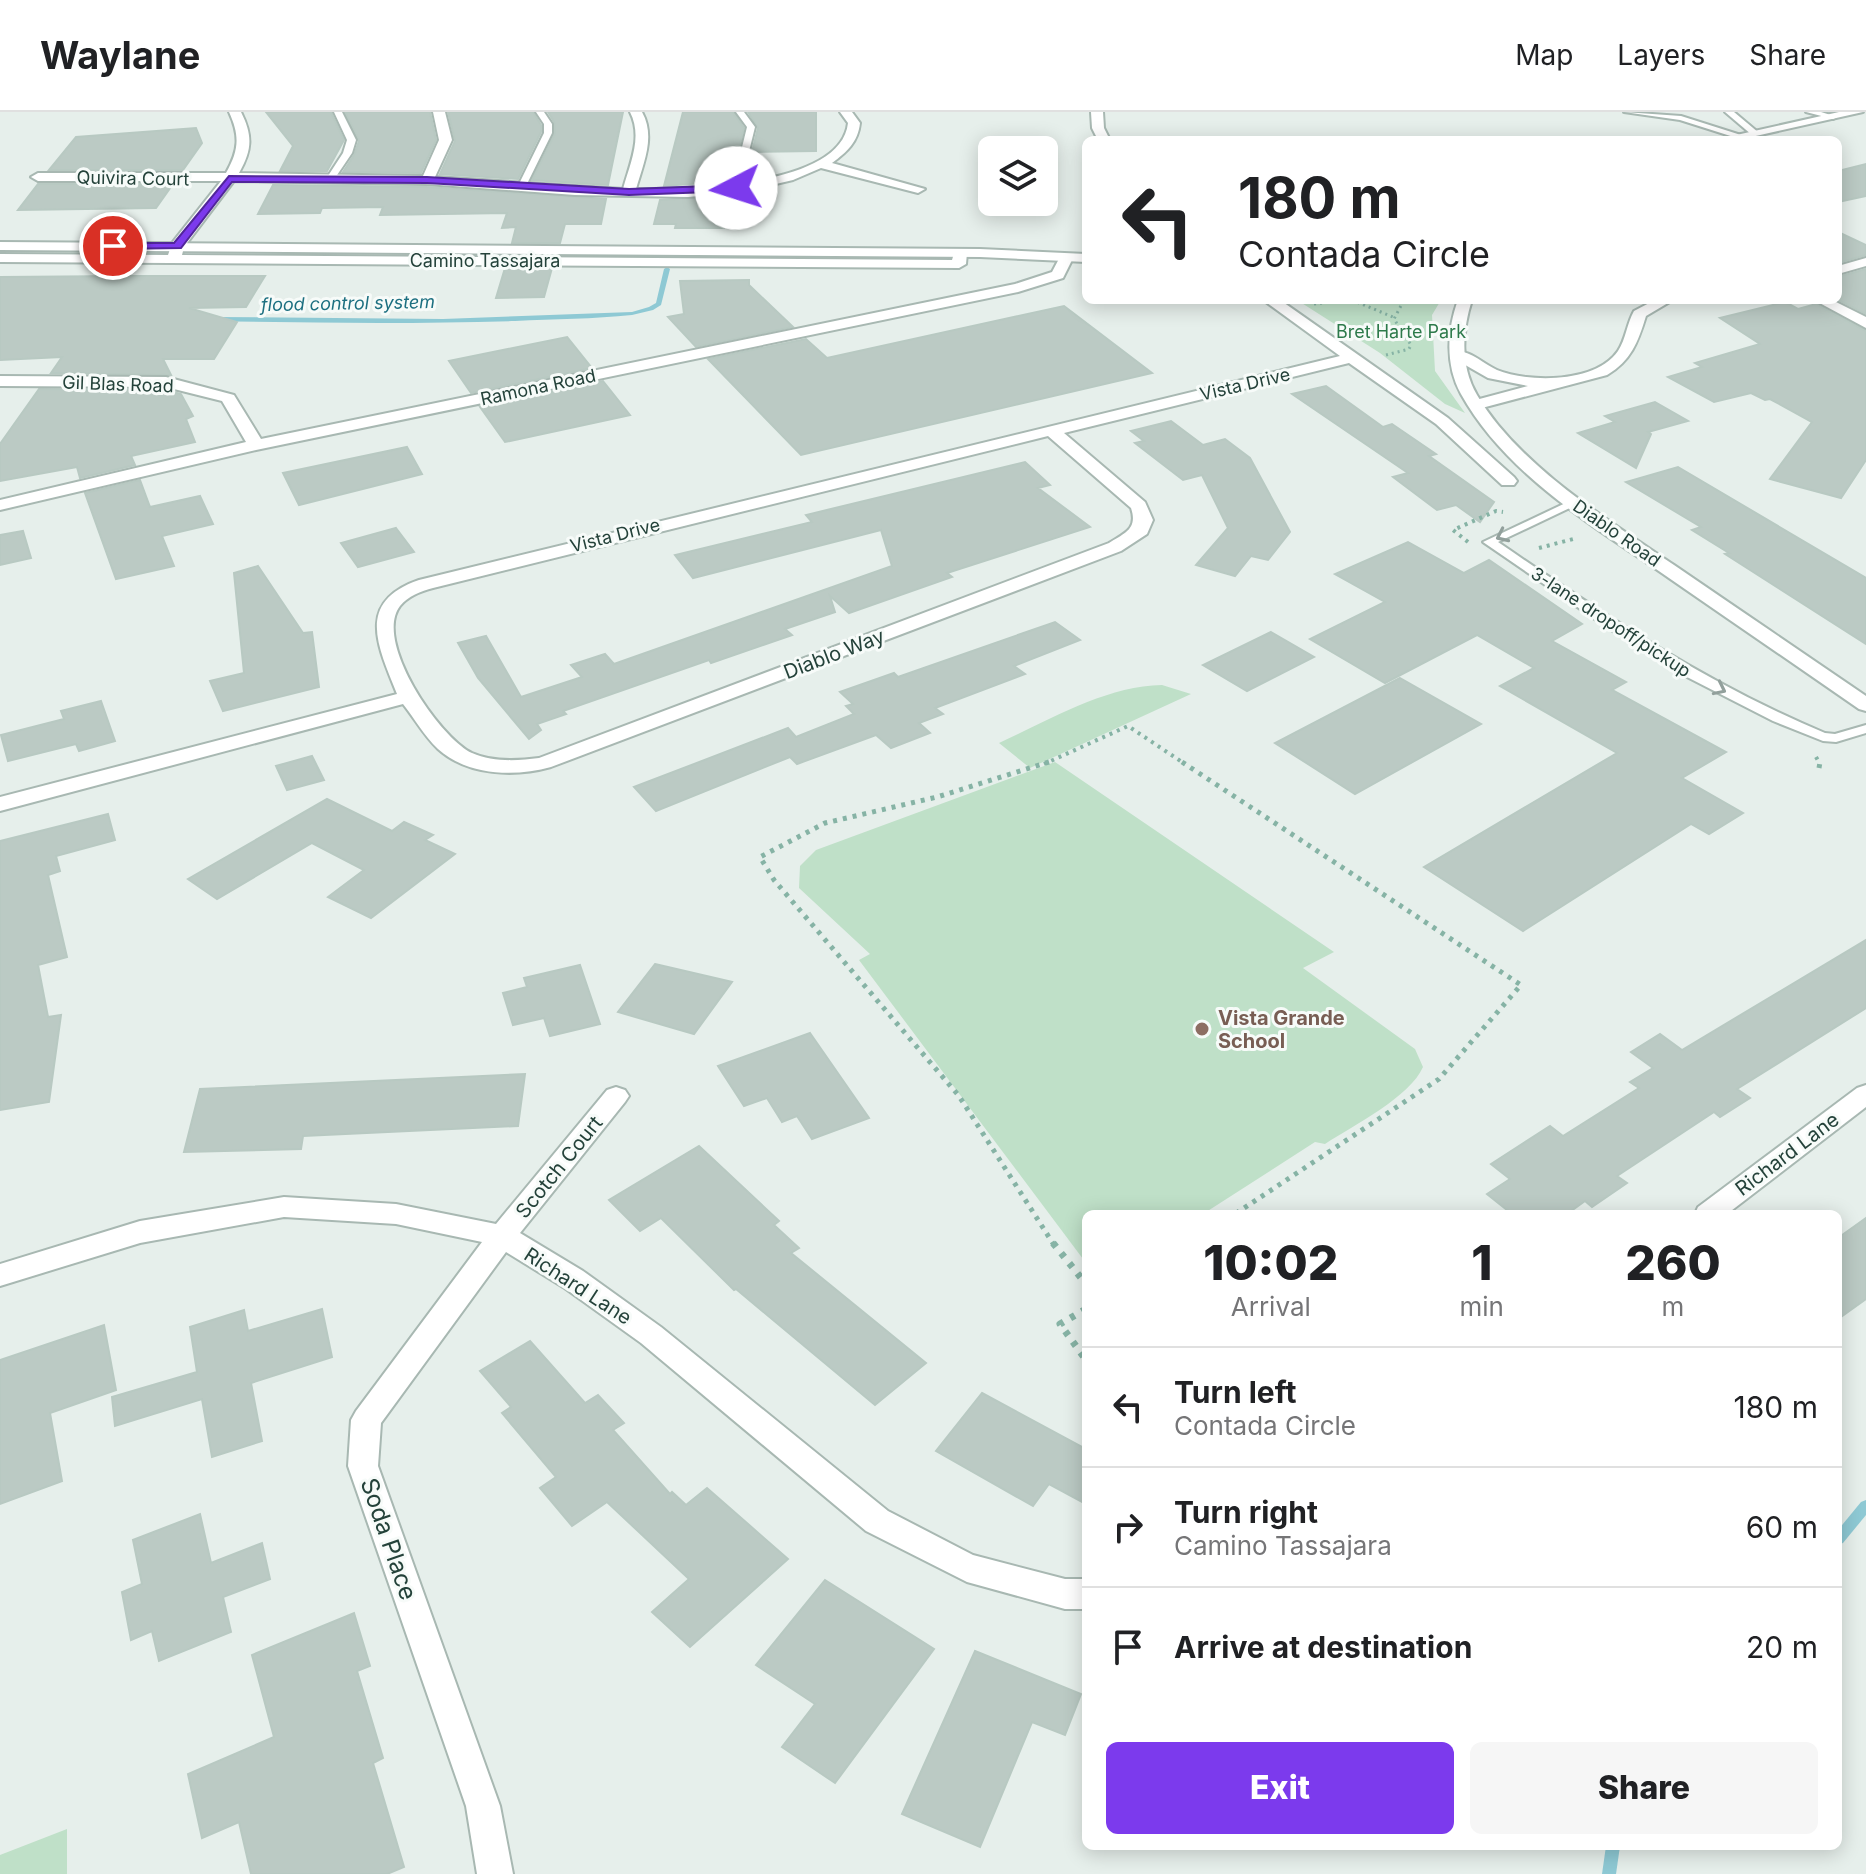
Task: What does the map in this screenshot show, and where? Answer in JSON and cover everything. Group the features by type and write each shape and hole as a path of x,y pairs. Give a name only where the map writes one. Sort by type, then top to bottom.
{"street":[{"path":"176,252 229,179 241,157 246,136 235,112"},
{"path":"427,180 446,144 445,125 439,112"},
{"path":"629,192 643,126 636,112"},
{"path":"822,164 849,142 854,123 846,112"},
{"path":"1097,112 1102,136"},
{"path":"1740,136 1857,112"},
{"path":"822,164 918,189"},
{"name":"Quivira Court","path":"38,177 427,180 521,188 629,192 736,188 772,181 822,164"},
{"name":"Camino Tassajara","path":"0,246 176,252 959,264 960,253 1082,258"},
{"name":"Camino Tassajara","path":"0,258 176,252"},
{"name":"Ramona Road","path":"0,505 256,445 1018,288 1058,275 1066,258"},
{"path":"1842,269 1866,262"},
{"path":"1276,304 1442,421 1508,481"},
{"name":"Diablo Road","path":"1464,304 1454,333 1462,382 1518,453 1572,503 1866,705"},
{"path":"1478,404 1601,372 1619,363 1627,352 1639,314 1658,304"},
{"path":"1829,304 1866,323"},
{"path":"1458,355 1508,379 1557,384"},
{"name":"Vista Drive","path":"408,697 384,632 386,613 403,593 485,566 1354,360"},
{"name":"Gil Blas Road","path":"0,381 166,382 228,398 256,445"},
{"name":"Diablo Way","path":"408,697 444,745 469,759 523,768 544,763 983,599 1115,547 1141,530 1144,520 1139,506 1051,430"},
{"path":"0,804 408,697"},
{"name":"Richard Lane","path":"1713,1210 1866,1094"},
{"name":"Scotch Court","path":"502,1236 616,1096"},
{"name":"Richard Lane","path":"0,1275 140,1232 284,1207 396,1214 502,1236 573,1279 651,1335 877,1521 967,1568 1065,1594 1082,1594"},
{"name":"Soda Place","path":"495,1874 483,1806 363,1466 366,1420 502,1236"}],"lane":[{"path":"330,179 352,140 353,132 338,112"},
{"path":"521,188 548,133 548,124 540,112"},
{"path":"736,188 751,127 740,112"},
{"path":"1628,112 1681,118 1740,136"},
{"path":"1729,112 1755,133"},
{"path":"1810,112 1833,117"},
{"name":"3-lane dropoff/pickup","path":"1572,503 1489,542 1654,654 1694,676 1823,737 1836,738 1866,729"}],"path":[{"path":"1354,360 1409,349 1411,345 1397,329 1393,317 1362,304"},
{"path":"1393,317 1401,304"},
{"path":"1082,1279 1045,1234 959,1096 774,880 760,857 825,823 937,797 1046,763 1128,726 1521,985 1439,1079 1241,1210"},
{"path":"1082,1311 1060,1324 1082,1354"}],"green space":[{"name":"Bret Harte Park","path":"1303,304 1439,304 1432,315 1435,371 1465,413 1445,404 1380,353"},
{"path":"1162,685 1191,694 1030,768 999,743 1099,698 1120,691"},
{"path":"1055,762 1334,952 1303,968 1415,1049 1423,1067 1406,1089 1380,1110 1325,1144 1315,1142 1209,1210 1082,1210 1082,1258 859,960 870,954 799,888 800,866 816,850"},
{"path":"67,1829 67,1874 0,1874 0,1855"}],"building":[{"path":"266,112 331,112 344,140 327,171 280,171 293,146"},
{"path":"345,112 430,112 436,140 421,173 343,172 359,141"},
{"path":"448,112 533,112 541,125 541,132 518,179 440,174 455,141"},
{"path":"548,112 623,112 608,185 532,180 555,133 554,122"},
{"path":"683,112 733,112 744,128 731,181 664,186"},
{"path":"748,112 816,112 816,151 752,152 758,128"},
{"path":"196,128 202,143 183,170 49,170 76,137"},
{"path":"1866,164 1866,196 1842,201 1842,170"},
{"path":"38,184 173,184 156,208 18,210"},
{"path":"273,185 426,187 606,199 601,224 565,224 560,243 512,243 516,227 502,228 507,213 380,215 383,207 322,208 320,213 258,214"},
{"path":"729,196 724,228 675,228 676,224 654,224 660,200"},
{"path":"1842,234 1866,245 1866,255 1842,262"},
{"path":"505,268 552,268 544,297 496,298"},
{"path":"1866,269 1866,314 1842,302 1842,276"},
{"path":"265,276 246,307 189,308 237,322 214,359 163,359 171,375 51,373 62,357 0,360 0,277"},
{"path":"749,280 749,285 793,327 696,347 668,317 684,314 680,281"},
{"path":"1777,304 1789,304 1798,309 1816,304 1866,331 1866,460 1841,498 1770,479 1812,422 1770,399 1765,400 1751,393 1714,402 1668,377 1702,367 1695,363 1760,344 1720,318"},
{"path":"1064,306 1152,373 801,455 708,359 806,339 827,358"},
{"path":"567,337 592,368 471,393 449,361"},
{"path":"603,381 630,415 505,442 480,407"},
{"path":"1326,386 1383,427 1392,424 1436,454 1429,456 1494,502 1480,522 1456,505 1437,510 1393,477 1408,473 1292,394"},
{"path":"39,389 166,390 181,394 193,416 186,419 195,442 131,456 135,465 80,478 77,467 0,481 0,444"},
{"path":"1655,402 1688,421 1648,432 1651,434 1636,468 1578,433 1615,422 1605,416"},
{"path":"1171,421 1203,445 1225,439 1250,458 1290,532 1268,560 1251,556 1235,576 1196,565 1228,528 1202,475 1183,480 1135,443 1144,441 1131,431"},
{"path":"407,447 422,474 299,505 283,473"},
{"path":"1025,462 1050,485 1038,488 1090,527 947,573 952,577 849,613 830,596 835,612 785,629 792,635 711,663 709,660 563,711 566,714 537,724 541,730 529,739 478,678 458,643 486,636 521,697 582,677 571,665 605,654 614,664 892,566 881,530 693,578 675,555 812,522 806,515"},
{"path":"1678,467 1866,578 1866,644 1692,530 1701,527 1626,482"},
{"path":"140,480 150,507 200,496 213,524 162,536 174,566 116,579 85,493"},
{"path":"396,528 414,552 358,567 341,543"},
{"path":"23,531 31,558 0,565 0,535"},
{"path":"1408,542 1464,573 1489,560 1582,624 1552,641 1626,682 1612,690 1726,752 1682,778 1743,813 1709,834 1691,824 1523,931 1424,867 1617,753 1500,686 1534,668 1477,635 1385,683 1310,639 1385,602 1335,574"},
{"path":"258,566 303,633 312,632 319,687 223,711 210,681 244,673 234,573"},
{"path":"1055,622 1080,640 1014,666 1025,674 935,708 943,714 919,723 930,733 891,748 876,735 797,764 790,757 656,811 634,787 788,728 796,737 854,714 846,706 853,704 840,692 894,673 898,677"},
{"path":"1271,632 1314,657 1247,691 1203,665"},
{"path":"1400,678 1481,724 1355,794 1275,743"},
{"path":"101,701 115,741 79,751 76,744 8,761 1,735 64,719 61,711"},
{"path":"312,756 324,780 287,790 276,766"},
{"path":"327,799 392,831 404,822 433,835 425,840 455,854 371,918 328,897 364,870 312,843 217,899 188,879"},
{"path":"108,814 115,840 56,856 60,871 48,875 67,957 38,965 48,1017 61,1015 49,1102 0,1110 0,841"},
{"path":"1866,940 1866,1008 1737,1089 1750,1098 1720,1117 1714,1112 1617,1176 1627,1183 1592,1207 1585,1201 1573,1210 1507,1210 1487,1194 1510,1179 1491,1164 1550,1126 1563,1136 1639,1088 1630,1082 1653,1068 1631,1052 1660,1034 1682,1050"},
{"path":"655,964 732,982 694,1034 618,1012"},
{"path":"580,965 600,1024 550,1036 544,1018 513,1025 503,993 527,987 524,978"},
{"path":"810,1033 869,1118 812,1139 797,1116 782,1122 767,1098 744,1106 718,1066"},
{"path":"525,1074 518,1126 303,1136 301,1149 184,1152 200,1089"},
{"path":"699,1146 779,1221 774,1225 799,1248 791,1253 926,1363 875,1405 734,1290 661,1218 640,1231 609,1200"},
{"path":"1866,1218 1866,1299 1842,1316 1842,1235"},
{"path":"322,1309 332,1357 251,1383 262,1441 212,1457 202,1399 115,1426 112,1397 197,1372 190,1327 244,1310 248,1331"},
{"path":"104,1325 116,1390 50,1413 62,1481 0,1504 0,1360"},
{"path":"530,1341 585,1403 598,1395 624,1423 613,1430 670,1494 672,1492 686,1505 707,1488 788,1559 690,1647 652,1612 689,1579 607,1502 572,1526 540,1488 556,1477 502,1413 511,1407 480,1371"},
{"path":"982,1393 1082,1447 1082,1502 1049,1484 1033,1506 936,1451"},
{"path":"200,1514 211,1563 262,1543 270,1579 223,1597 231,1632 159,1661 152,1631 131,1640 122,1592 142,1584 133,1540"},
{"path":"825,1580 934,1649 835,1783 782,1747 815,1704 756,1665"},
{"path":"354,1613 370,1666 357,1671 383,1758 373,1763 404,1867 387,1874 251,1874 239,1822 202,1838 188,1774 274,1737 252,1655"},
{"path":"975,1651 1081,1694 1065,1735 1032,1722 980,1847 902,1814"}],"waterway":[{"name":"flood control system","path":"214,319 443,321 642,312 659,304 667,269"},
{"path":"1842,1534 1866,1506"},
{"path":"1609,1874 1612,1850"}],"place":[{"name":"Vista Grande School","path":"1202,1029"}],"route":[{"path":"113,246 177,246 229,179 427,180 566,191 696,192 736,188"}]}
